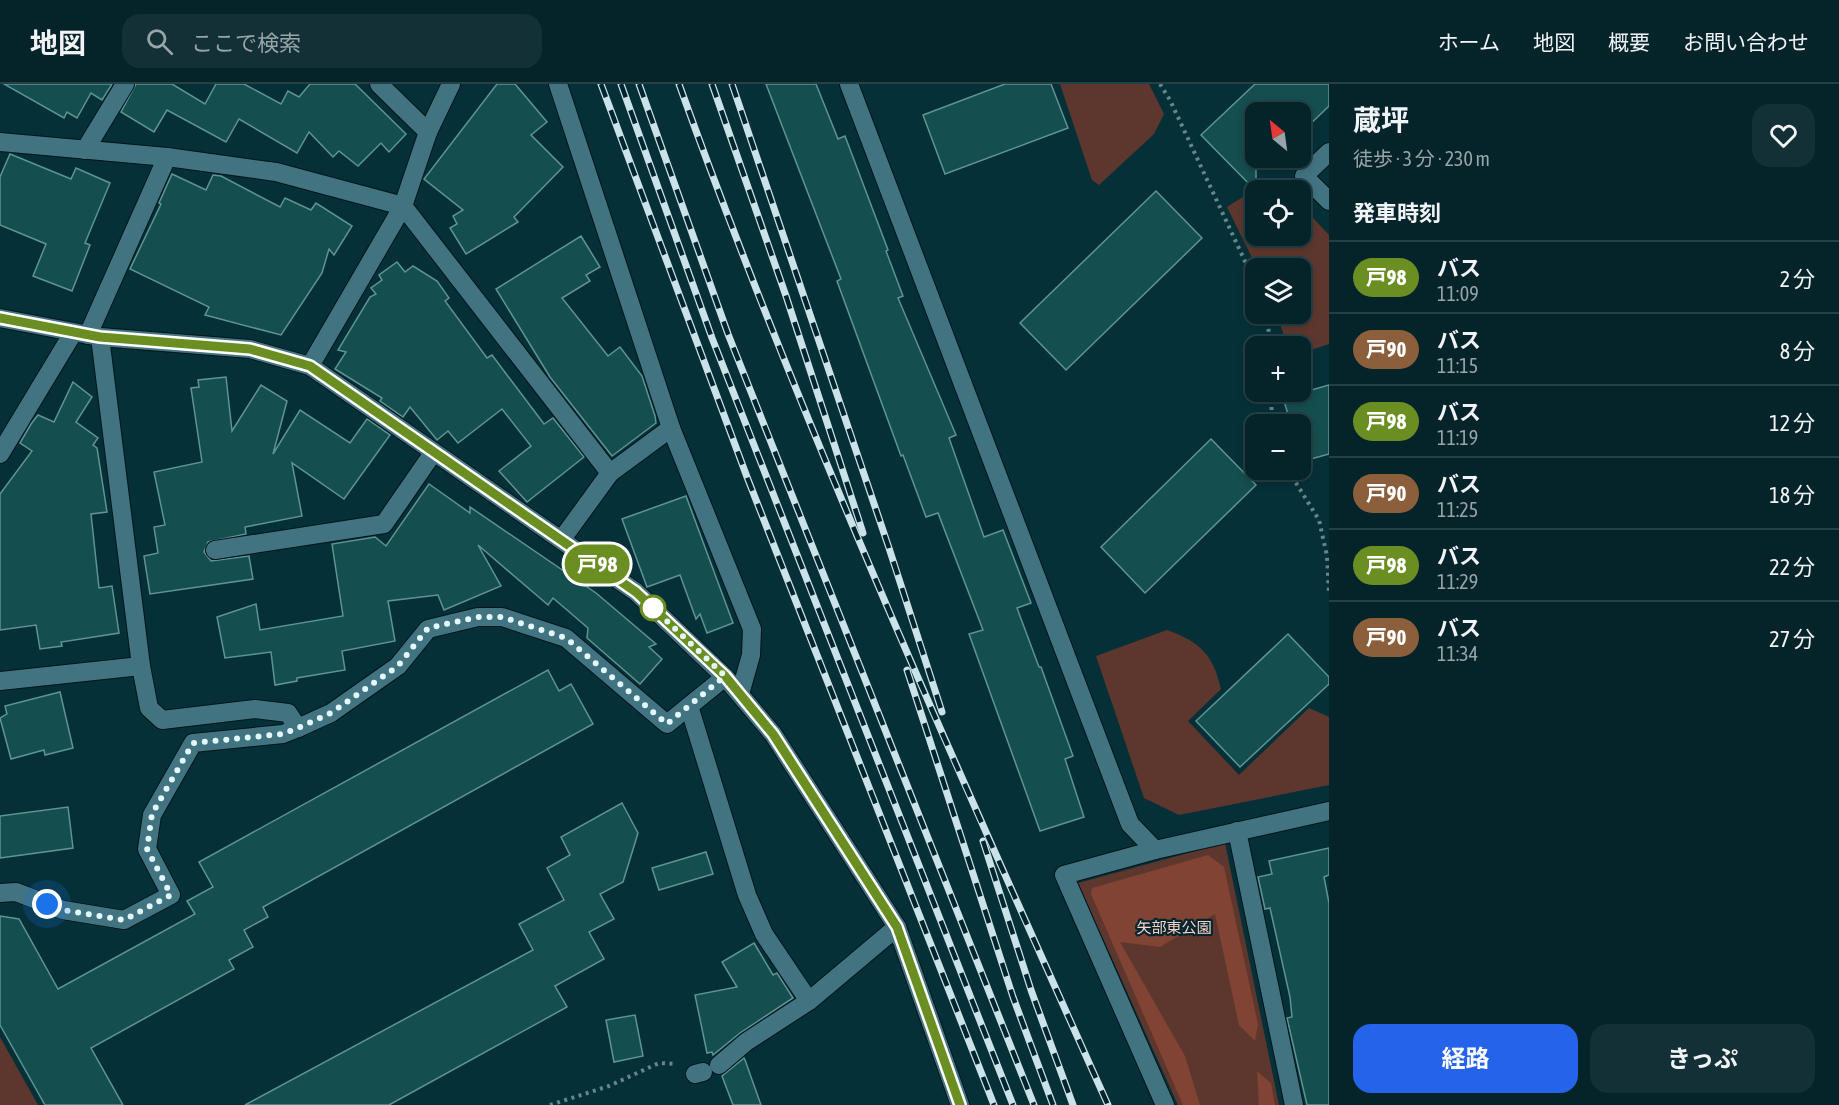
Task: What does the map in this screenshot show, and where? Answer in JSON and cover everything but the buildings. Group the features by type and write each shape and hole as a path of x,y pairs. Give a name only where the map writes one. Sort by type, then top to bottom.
{"street":[{"path":"85,150 125,84"},
{"path":"379,84 428,132"},
{"path":"310,366 403,206 428,132 451,84"},
{"path":"558,84 671,428 752,629 751,655 740,694"},
{"path":"849,84 1130,824 1155,850"},
{"path":"0,142 167,158 276,172 403,206 610,473"},
{"path":"1329,152 1304,176 1329,201"},
{"path":"0,454 8,424 87,335 167,158"},
{"path":"0,318 87,335 250,349 310,366 636,592 725,676 773,734 897,927 960,1105"},
{"path":"87,335 149,708 162,720 255,709 288,713 298,728"},
{"path":"562,539 610,473 671,428"},
{"path":"215,550 384,524 433,453"},
{"path":"0,893 16,892 63,910 124,920 171,895 147,849 152,814 193,743 283,734 331,713 398,666 428,628 478,617 502,617 566,638 667,724 725,676"},
{"path":"0,681 141,666"},
{"path":"689,706 747,895 764,934 809,1001"},
{"path":"1165,1105 1064,875 1155,850 1329,811"},
{"path":"1237,831 1294,1105"},
{"path":"705,1070 809,1001 897,927"}],"path":[{"path":"1160,84 1170,100 1245,261"},
{"path":"1294,480 1319,520 1327,556 1329,594"},
{"path":"550,1105 609,1086 659,1063 692,1065 705,1070"}],"green space":[{"path":"1060,84 1149,84 1164,114 1154,134 1099,185 1092,180"},
{"path":"1245,196 1245,244 1227,207"},
{"path":"1311,216 1329,235 1329,344 1311,350 1311,336 1284,336 1280,324 1311,324 1311,258 1252,258 1246,246 1311,246"},
{"path":"1167,630 1196,645 1209,658 1214,667 1221,689 1188,721 1239,775 1309,708 1329,717 1329,785 1179,815 1144,798 1096,656"},
{"name":"矢部東公園","path":"1225,843 1279,1105 1178,1105 1078,883"},
{"path":"1208,855 1224,867 1258,1024 1255,1041 1239,1025 1215,914 1160,947 1120,942 1185,1056 1200,1105 1183,1105 1091,894 1092,888"},
{"path":"0,1037 38,1105 0,1105"},
{"path":"1257,1071 1271,1083 1275,1105 1259,1105"}],"railway":[{"path":"601,84 747,477 994,1105"},
{"path":"621,84 712,338 1013,1105"},
{"path":"639,84 728,334 1034,1105"},
{"path":"679,84 727,214 830,471 939,726 1108,1105"},
{"path":"712,84 786,296 863,533"},
{"path":"732,84 942,712"},
{"path":"907,670 1013,997 1053,1105"},
{"path":"983,841 1031,990 1073,1105"}],"bus line":[{"name":"戸98","path":"0,318 100,337 250,349 310,366 636,592 725,676 773,734 897,927 960,1105"}],"route":[{"path":"47,904 63,910 124,920 171,895 147,849 152,814 193,743 283,734 331,713 398,666 428,628 478,617 502,617 566,638 667,724 725,676 651,606 653,608"}]}
